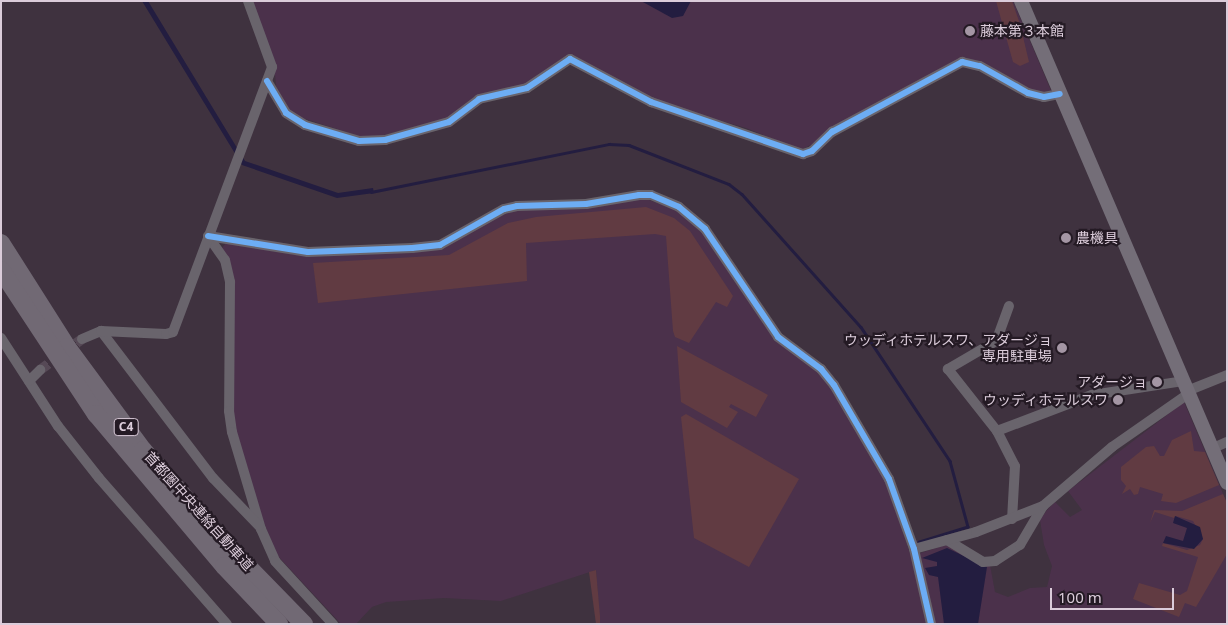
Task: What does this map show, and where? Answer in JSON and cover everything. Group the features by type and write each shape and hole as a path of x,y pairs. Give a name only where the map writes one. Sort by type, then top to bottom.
{"highway":[{"name":"首都圏中央連絡自動車道","path":"1,243 67,347 143,450 215,532 304,624"},
{"name":"首都圏中央連絡自動車道","path":"1,270 54,354 102,421 224,566 279,624"}],"street":[{"path":"82,339 101,331 166,334 173,332 272,67 248,1"},
{"path":"1021,1 1227,483"},
{"path":"267,80 280,106 293,119 359,141 385,140 449,122 479,99 527,88 570,59 651,102 803,154 812,151 832,132 962,62 980,66 1028,93 1044,96 1060,94"},
{"path":"208,236 308,252 412,248 440,245 504,209 517,206 586,204 640,195 662,199 696,219 778,337 821,369 834,385 889,479 914,550 930,624"},
{"path":"208,236 225,260 230,282 229,411 232,432 261,529 276,561 333,624"},
{"path":"1009,306 996,341 948,369 997,431 1015,466 1012,519"},
{"path":"101,331 213,478 261,529"},
{"path":"1,338 58,426 99,478 226,624"},
{"path":"29,381 40,370"},
{"path":"997,431 1092,395 1186,389 1227,375"},
{"path":"914,550 1012,519 1043,506 1112,447 1186,389"},
{"path":"1211,448 1227,442"},
{"path":"947,540 983,562 995,561 1020,545 1043,506"}],"shaded area":[{"path":"142,1 148,1 245,161 338,193 373,188 374,193 337,198 242,165"},
{"path":"252,1 1013,1 1052,93 1039,94 972,60 801,150 746,128 666,105 568,56 526,84 475,98 447,119 368,139 293,115 277,93 274,65"},
{"path":"641,1 691,1 683,16 672,18"},
{"path":"996,1 1012,1 1020,24 1029,62 1020,66 1013,62"},
{"path":"646,199 677,210 703,233 774,339 817,371 830,386 885,480 911,556 946,545 990,565 995,592 1008,597 1030,588 1047,587 1052,566 1044,545 1040,520 1047,510 1055,502 1070,517 1082,510 1068,491 1184,402 1227,503 1227,624 600,624 596,570 501,601 444,598 386,602 372,607 356,624 341,624 276,554 261,515 233,421 229,261 222,248 226,243 297,255 447,246 497,217 516,210"},
{"path":"646,207 674,218 690,231 733,296 727,307 716,302 689,343 675,337 673,331 666,236 655,234 526,243 527,281 318,303 313,263 449,255 508,223 536,217"},
{"path":"677,346 768,395 756,417 731,404 729,407 738,412 727,428 681,402"},
{"path":"686,414 799,479 749,567 694,538 681,417"},
{"path":"1191,431 1194,451 1205,452 1219,485 1176,503 1161,501 1163,494 1140,487 1138,494 1134,495 1130,489 1122,494 1126,486 1121,480 1121,467 1146,447 1154,446 1160,456 1164,456 1172,440"},
{"path":"1223,494 1227,503 1227,554 1196,607 1185,603 1179,617 1133,599 1139,583 1180,595 1187,591 1198,557 1162,546 1163,543 1187,550 1200,545 1203,539 1193,521 1155,512 1150,523 1154,510 1182,511"},
{"path":"1175,516 1200,527 1203,539 1194,549 1163,543 1166,536 1183,541 1187,528 1173,523"},
{"path":"947,548 987,567 978,624 944,624 938,577 929,575 925,568 937,566 937,562 922,558"},
{"path":"596,570 600,624 596,624 589,572"}],"waterway":[{"path":"371,192 609,144 629,145 729,184 742,194 861,327 950,461 968,527 919,542"}],"tunnel":[{"path":"40,370 82,339"}],"cycle path":[{"path":"267,81 286,113 305,125 359,141 385,140 449,122 479,99 527,88 570,59 651,102 803,154 812,151 832,132 962,62 980,66 1028,93 1044,97 1060,94"},
{"path":"208,236 308,252 412,248 440,245 504,209 517,206 586,204 639,195 651,195 679,207 705,229 778,337 821,369 834,385 889,479 914,549 931,624"}],"place":[{"name":"藤本第３本館","path":"970,31"},
{"name":"農機具","path":"1066,238"},
{"name":"ウッディホテルスワ、アダージョ 専用駐車場","path":"1062,348"},
{"name":"アダージョ","path":"1157,382"},
{"name":"ウッディホテルスワ","path":"1118,400"}]}
